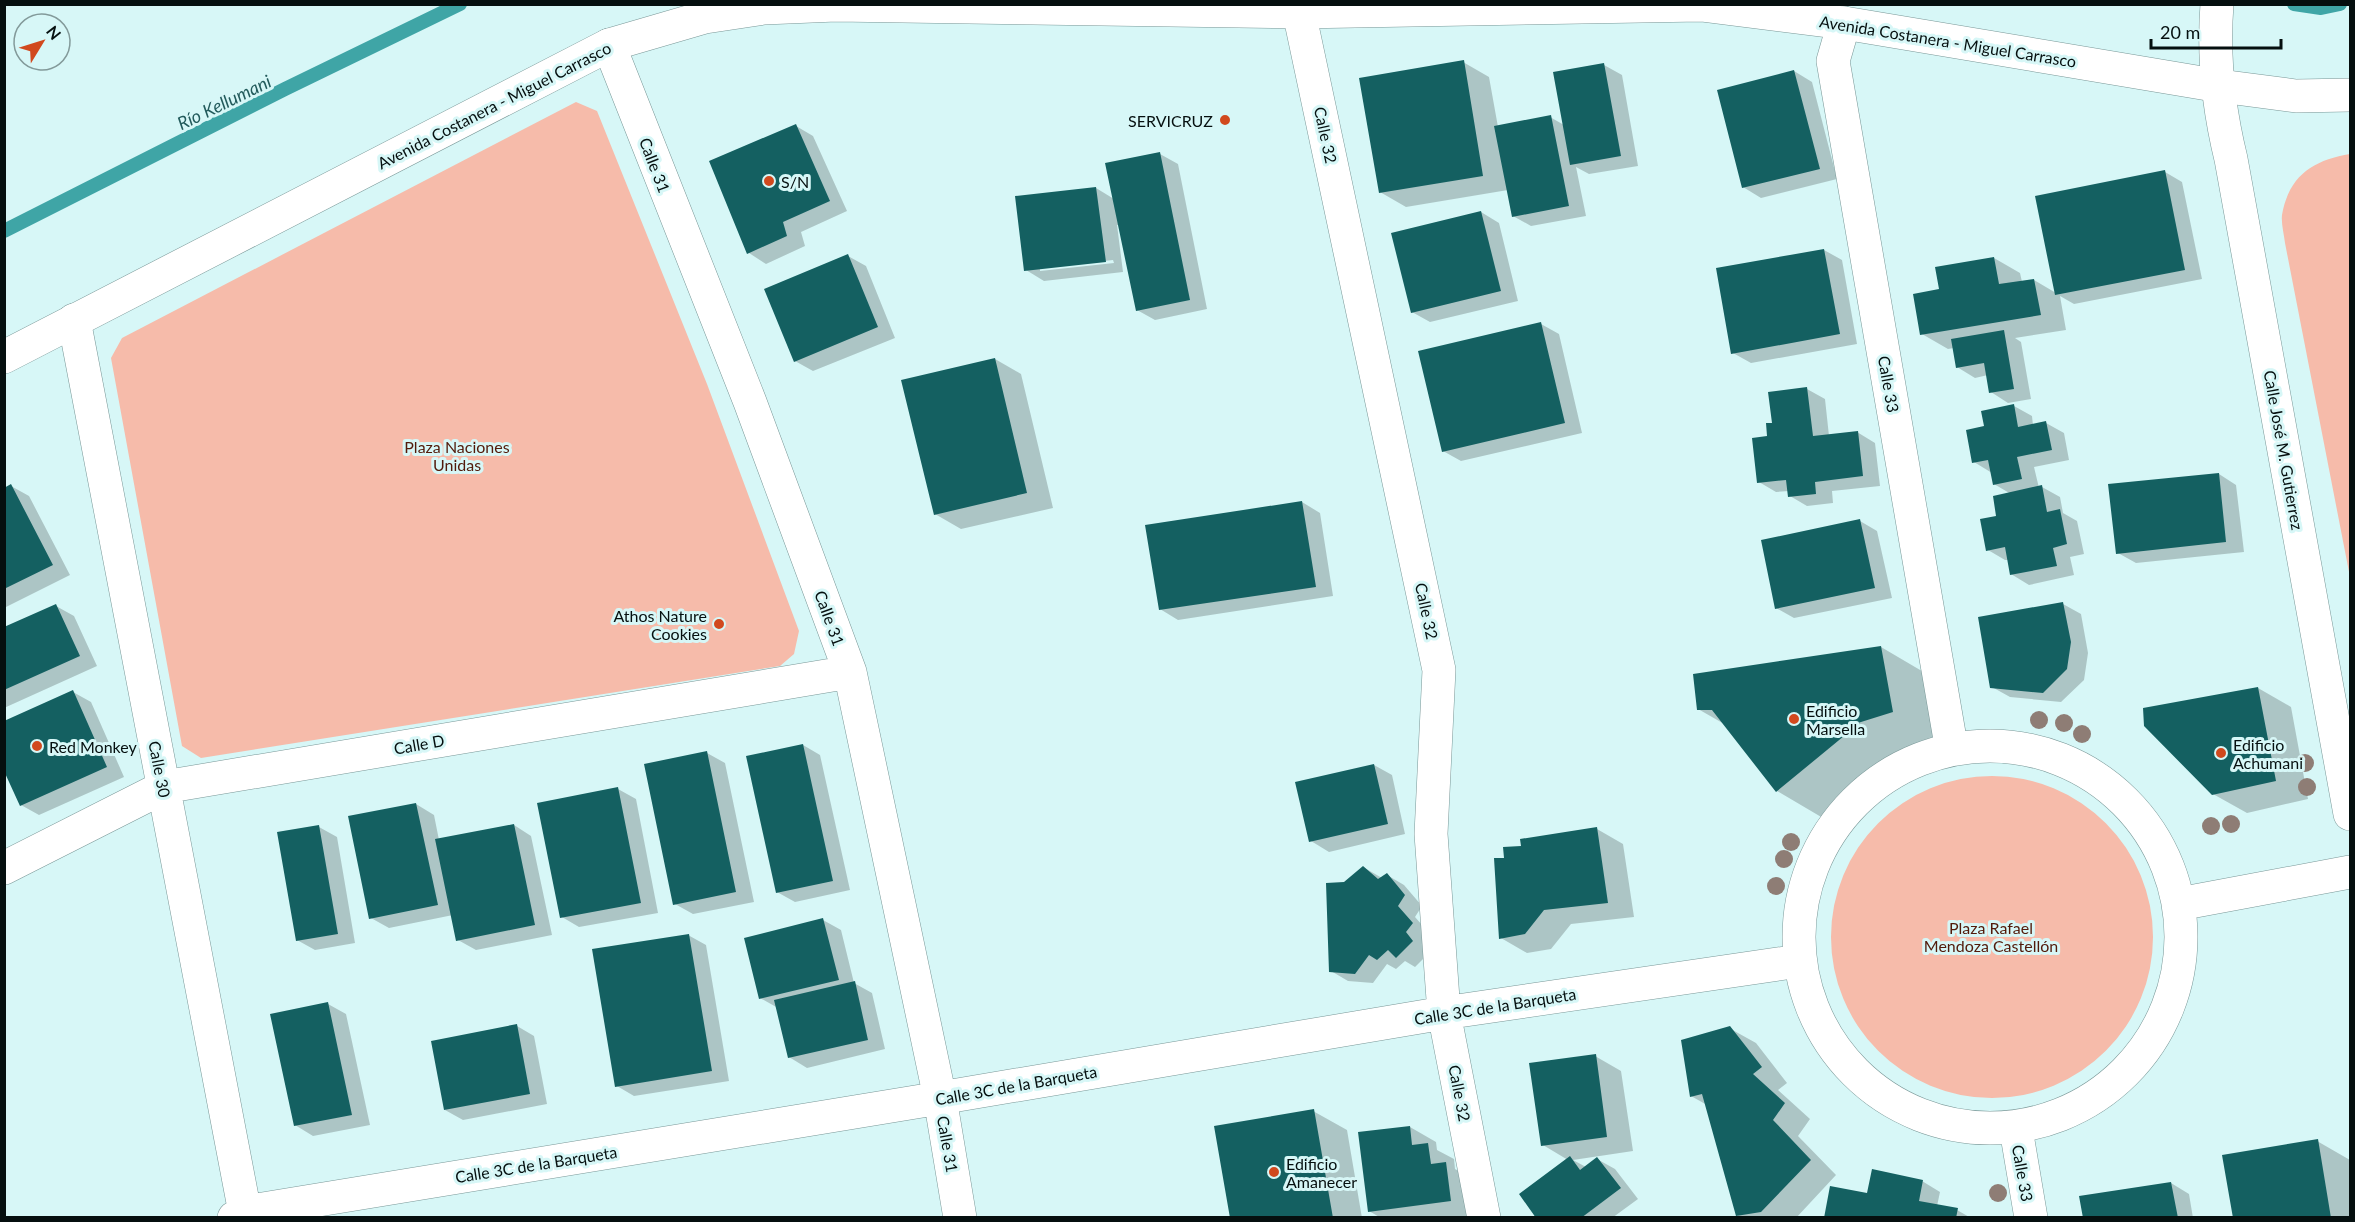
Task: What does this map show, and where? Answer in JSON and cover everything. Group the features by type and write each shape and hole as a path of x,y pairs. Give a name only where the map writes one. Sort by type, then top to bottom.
{"street":[{"name":"Calle José M. Gutierrez","path":"2217,4 2214,38 2224,132 2231,159 2350,814"},
{"name":"Avenida Costanera - Miguel Carrasco","path":"4,357 609,45 705,17 764,8 836,5 1299,12 1701,5 1844,23 2220,86 2296,96 2350,95"},
{"name":"Calle 32","path":"1299,12 1439,670 1431,834 1444,1013 1484,1218"},
{"name":"Calle 33","path":"1844,23 1833,61 1951,745"},
{"name":"Calle 31","path":"609,45 750,402 850,672 940,1098 960,1218"},
{"name":"Calle 30","path":"74,320 164,787 242,1216"},
{"name":"Calle D","path":"4,868 164,787 850,672"},
{"path":"1951,745 2026,749 2081,768 2127,802 2161,849 2179,904 2181,966 2162,1025 2126,1075 2075,1111 2016,1129 1955,1126 1898,1106 1851,1069 1816,1019 1799,961 1801,900 1822,843 1860,795 1910,762 1951,745"},
{"path":"2179,904 2350,872"},
{"name":"Calle 3C de la Barqueta","path":"242,1216 1444,1013 1799,961"},
{"name":"Calle 33","path":"2016,1129 2031,1218"}],"green space":[{"name":"Plaza Naciones Unidas","path":"576,102 597,111 707,384 799,631 794,654 780,666 201,758 182,746 111,358 122,338"},
{"path":"2350,154 2350,577 2285,243 2282,215 2291,189 2305,172 2325,160"},
{"name":"Plaza Rafael Mendoza Castellón","path":"1992,776 2039,783 2068,795 2094,813 2116,835 2134,861 2146,890 2153,937 2146,984 2134,1013 2116,1039 2094,1061 2068,1079 2039,1091 1992,1098 1945,1091 1916,1079 1890,1061 1868,1039 1850,1013 1838,984 1831,937 1838,890 1850,861 1868,835 1890,813 1916,795 1945,783"}],"building":[{"path":"1464,60 1483,176 1379,193 1359,78"},
{"path":"1604,63 1621,156 1570,165 1553,72"},
{"path":"1794,70 1820,169 1742,188 1717,90"},
{"path":"1551,115 1569,206 1512,217 1494,126"},
{"name":"S/N","path":"796,124 830,201 783,222 787,236 747,254 709,161"},
{"path":"1160,152 1190,300 1136,311 1105,163"},
{"path":"2165,170 2185,270 2055,295 2035,196"},
{"path":"1096,187 1106,262 1024,271 1015,196"},
{"path":"1481,211 1501,291 1411,313 1391,233"},
{"path":"1824,249 1840,334 1731,354 1716,268"},
{"path":"848,254 878,327 794,362 764,289"},
{"path":"1994,257 1999,284 2034,279 2041,315 1920,335 1913,294 1939,289 1935,267"},
{"path":"1541,322 1565,423 1442,452 1418,351"},
{"path":"2004,330 2014,389 1989,393 1984,363 1956,368 1951,339"},
{"path":"995,358 1027,493 934,515 901,380"},
{"path":"1807,387 1813,436 1858,431 1863,476 1815,482 1816,494 1788,497 1786,480 1757,483 1752,438 1767,436 1766,423 1772,423 1768,392"},
{"path":"2014,404 2018,427 2046,421 2052,450 2017,457 2022,479 1993,485 1988,460 1972,463 1966,430 1984,426 1981,411"},
{"path":"2219,473 2226,542 2116,554 2108,484"},
{"path":"11,484 53,565 4,589 4,488"},
{"path":"2042,485 2047,512 2060,509 2067,544 2053,548 2057,566 2010,575 2005,547 1986,551 1980,519 1996,516 1993,496"},
{"path":"1302,501 1316,587 1159,610 1145,525"},
{"path":"1860,519 1875,588 1775,609 1761,540"},
{"path":"2063,602 2071,642 2067,669 2043,693 1990,688 1978,617"},
{"path":"56,604 80,656 4,690 4,627"},
{"name":"Edificio Marsella","path":"1881,646 1893,712 1845,727 1844,736 1776,792 1712,710 1697,710 1693,674"},
{"name":"Edificio Achumani","path":"2258,687 2276,781 2212,795 2144,726 2143,708"},
{"path":"73,690 107,767 20,806 4,771 4,721"},
{"path":"803,744 833,881 776,893 746,756"},
{"path":"707,751 736,892 673,905 644,764"},
{"path":"1374,764 1388,824 1309,842 1295,782"},
{"path":"618,787 641,903 560,918 537,803"},
{"path":"416,803 438,905 369,919 348,816"},
{"path":"514,824 535,925 456,941 435,839"},
{"path":"319,825 338,934 296,941 277,832"},
{"path":"1597,827 1608,903 1544,910 1525,934 1499,939 1494,858 1504,858 1503,847 1521,846 1520,839"},
{"path":"1363,866 1378,879 1387,873 1405,895 1398,906 1413,923 1406,932 1413,941 1396,958 1388,950 1377,960 1369,955 1355,974 1329,972 1326,883 1344,882"},
{"path":"823,918 839,980 759,999 744,938"},
{"path":"689,934 712,1071 615,1087 592,949"},
{"path":"855,981 868,1040 788,1058 774,1000"},
{"path":"328,1002 352,1115 294,1126 270,1014"},
{"path":"517,1024 530,1094 444,1110 431,1041"},
{"path":"1730,1026 1762,1067 1753,1074 1785,1103 1773,1120 1811,1160 1761,1212 1736,1216 1702,1094 1690,1097 1681,1040"},
{"path":"1596,1054 1607,1137 1541,1146 1529,1063"},
{"name":"Edificio Amanecer","path":"1314,1109 1333,1218 1230,1218 1214,1126"},
{"path":"1410,1126 1412,1145 1428,1143 1431,1164 1446,1162 1451,1201 1368,1212 1358,1132"},
{"path":"2318,1139 2331,1218 2233,1218 2222,1155"},
{"path":"1570,1156 1580,1170 1597,1157 1621,1188 1581,1218 1536,1218 1519,1194"},
{"path":"1872,1169 1923,1180 1919,1201 1958,1208 1956,1218 1824,1218 1830,1186 1867,1193"},
{"path":"2171,1182 2178,1218 2083,1218 2079,1196"}],"waterway":[{"name":"Río Kellumani","path":"4,231 285,89 460,4"},
{"name":"Río Kellumani","path":"2294,4 2321,8 2340,4"}],"place":[{"name":"SERVICRUZ","path":"1225,120"},
{"name":"S/N","path":"769,181"},
{"name":"Athos Nature Cookies","path":"719,624"},
{"name":"Edificio Marsella","path":"1794,719"},
{"name":"Red Monkey","path":"37,746"},
{"name":"Edificio Achumani","path":"2221,753"},
{"name":"Edificio Amanecer","path":"1274,1172"}]}
